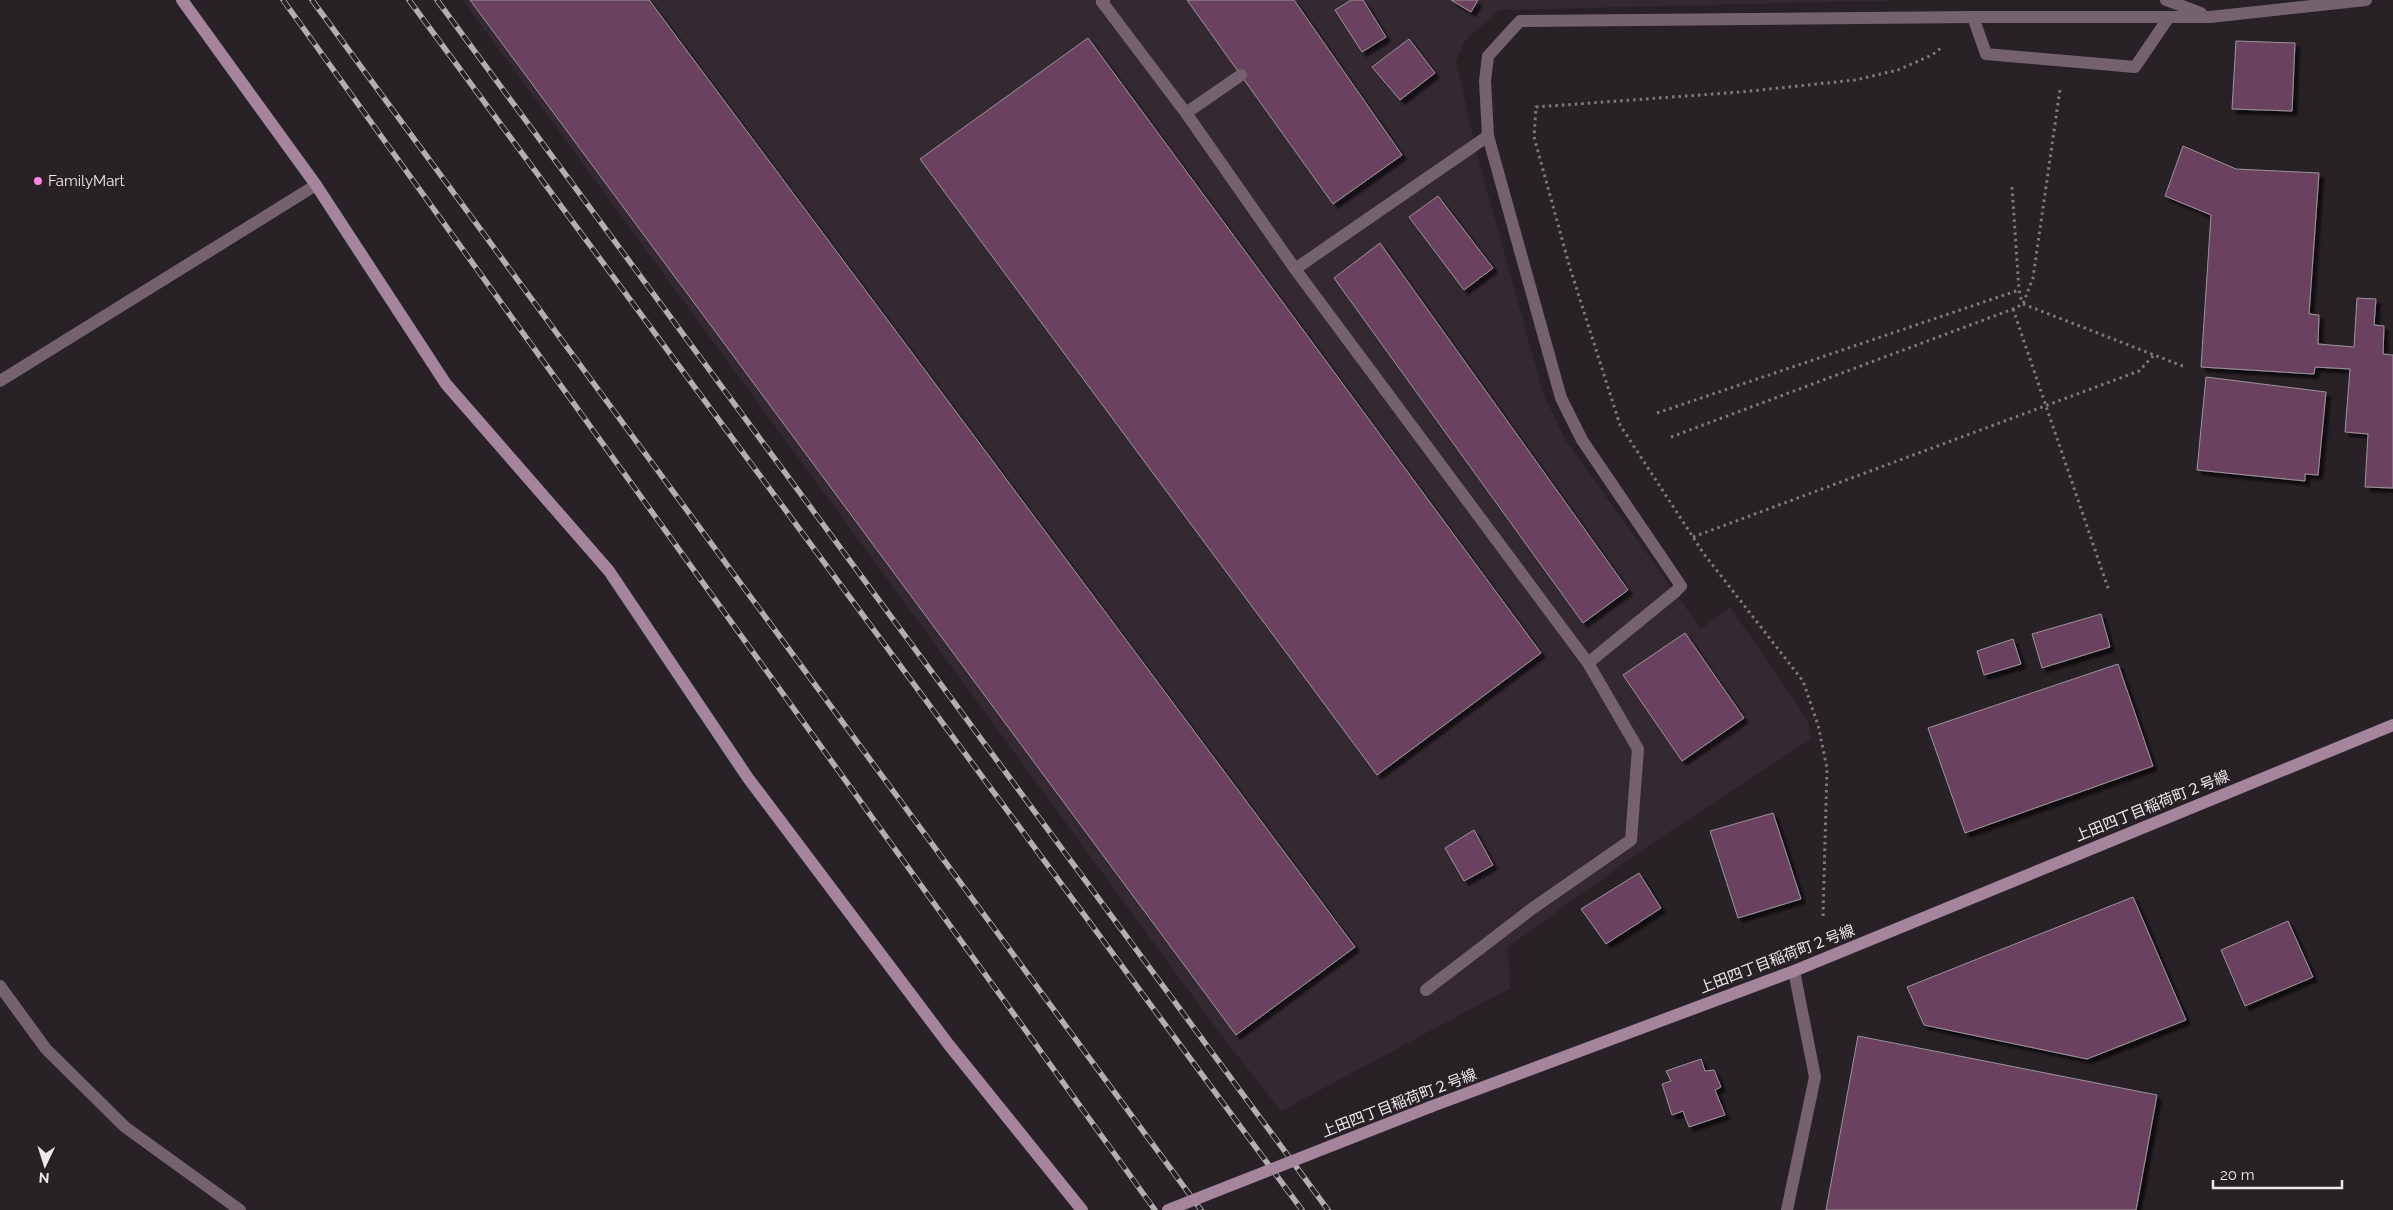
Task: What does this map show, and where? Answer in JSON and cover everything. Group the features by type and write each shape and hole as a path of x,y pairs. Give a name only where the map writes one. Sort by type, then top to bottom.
{"street":[{"path":"182,0 316,185 446,384 610,572 748,778 949,1045 1082,1210"},
{"path":"1104,0 1102,2 1186,113 1295,269 1588,663 1638,749 1631,840 1533,908 1426,990"},
{"path":"2166,0 2210,17"},
{"path":"1588,663 1681,586 1582,440 1561,398 1488,136 1485,81 1488,56 1520,21 2210,17 2366,0"},
{"path":"1973,18 1986,54 2135,67 2168,17"},
{"path":"1186,113 1241,75"},
{"path":"1295,269 1488,136"},
{"path":"0,381 316,185"},
{"name":"上田四丁目稲荷町２号線","path":"1168,1210 1430,1108 1794,971 2393,725"},
{"path":"1787,1210 1815,1077 1794,971"},
{"path":"0,986 46,1049 125,1127 240,1210"}],"path":[{"path":"1823,916 1827,768 1818,724 1802,681 1693,537 1620,425 1570,268 1534,137 1536,107 1741,92 1855,80 1898,70 1932,55 1973,18"},
{"path":"1671,437 2013,310 2023,304 2033,278 2063,61"},
{"path":"2012,187 2019,290 2023,304"},
{"path":"1657,413 2019,290"},
{"path":"2023,304 2185,367"},
{"path":"2013,310 2109,591"},
{"path":"1693,537 2046,404 2139,371 2154,355"}],"shaded area":[{"path":"463,0 1917,0 1500,10 1466,39 1456,61 1478,158 1543,393 1564,438 1701,629 1730,607 1807,719 1811,739 1655,841 1508,947 1510,988 1281,1111 1219,1032"}],"building":[{"path":"470,0 649,0 1355,947 1236,1035"},
{"path":"1187,0 1294,0 1402,155 1333,204"},
{"path":"1351,0 1363,0 1386,37 1362,52 1335,10"},
{"path":"1451,0 1478,0 1471,12"},
{"path":"1088,38 1541,653 1377,775 920,159"},
{"path":"1409,39 1435,73 1400,100 1372,67"},
{"path":"2236,41 2295,43 2292,111 2232,109"},
{"path":"2183,146 2236,169 2319,173 2309,314 2319,315 2318,344 2354,347 2357,298 2376,299 2374,325 2384,326 2383,354 2393,355 2393,488 2365,487 2368,434 2345,432 2350,369 2315,367 2314,374 2201,367 2211,215 2165,196"},
{"path":"1438,196 1493,268 1464,290 1409,217"},
{"path":"1380,243 1628,590 1583,623 1334,278"},
{"path":"2206,377 2326,392 2318,475 2305,474 2305,481 2197,470"},
{"path":"2101,614 2110,647 2042,668 2032,634"},
{"path":"1685,633 1744,718 1682,761 1623,675"},
{"path":"2013,639 2021,664 1984,675 1977,651"},
{"path":"2118,664 2153,766 1965,833 1928,728"},
{"path":"1773,813 1801,899 1738,918 1710,831"},
{"path":"1474,830 1493,865 1464,881 1445,848"},
{"path":"1639,873 1661,908 1606,944 1581,909"},
{"path":"2133,897 2186,1020 2087,1059 1924,1025 1907,987"},
{"path":"2288,921 2313,977 2245,1006 2221,950"},
{"path":"1858,1036 2157,1095 2136,1210 1826,1210"},
{"path":"1701,1059 1705,1071 1714,1070 1721,1087 1715,1090 1725,1115 1689,1127 1683,1111 1672,1115 1662,1084 1671,1081 1666,1071"}],"railway":[{"path":"283,0 1155,1210"},
{"path":"312,0 1201,1210"},
{"path":"409,0 1302,1210"},
{"path":"437,0 1328,1210"}],"place":[{"name":"FamilyMart","path":"38,181"}]}
